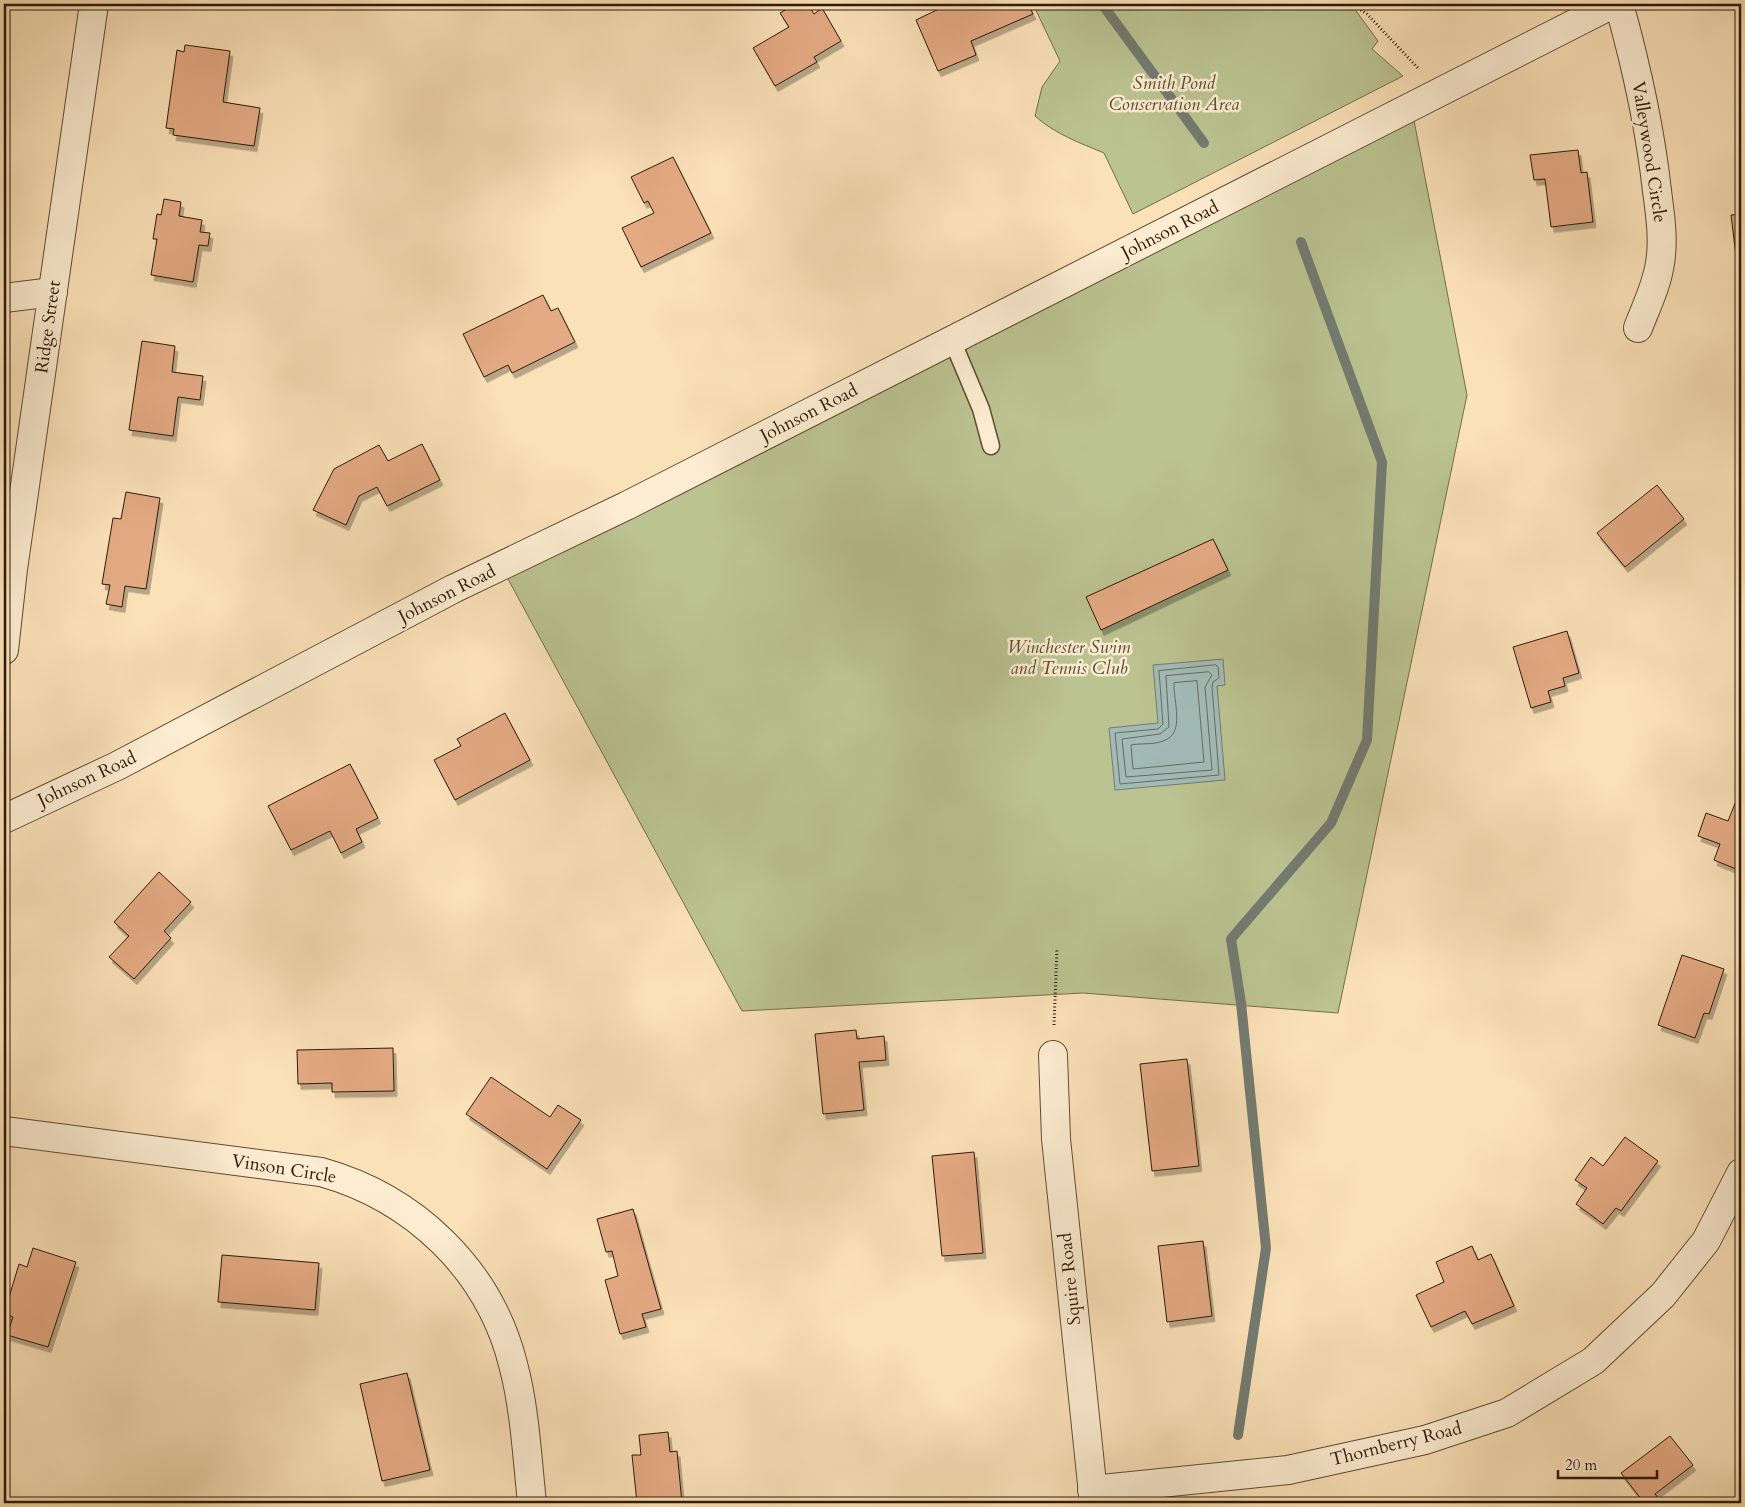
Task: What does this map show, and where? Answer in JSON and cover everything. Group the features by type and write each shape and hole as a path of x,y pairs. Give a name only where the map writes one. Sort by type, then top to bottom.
{"street":[{"name":"Ridge Street","path":"4,650 13,569 94,4"},
{"name":"Johnson Road","path":"4,818 117,766 453,590 626,506 1141,246 1440,90 1612,4"},
{"name":"Valleywood Circle","path":"1620,4 1633,55 1652,147 1661,222 1659,270 1638,328"},
{"path":"4,298 53,292"},
{"name":"Squire Road","path":"1053,1055 1056,1139 1093,1497"},
{"name":"Vinson Circle","path":"4,1131 320,1172 365,1188 412,1215 454,1253 477,1281 499,1318 513,1364 520,1396 532,1503"},
{"name":"Thornberry Road","path":"1093,1497 1288,1470 1425,1440 1507,1413 1593,1361 1663,1295 1706,1241 1741,1173"}],"lane":[{"path":"952,340 981,409 991,446"}],"path":[{"path":"1352,4 1367,14 1440,90"},
{"path":"1053,1055 1058,949"}],"green space":[{"name":"Smith Pond Conservation Area","path":"1033,4 1351,4 1378,41 1372,49 1403,76 1133,214 1104,153 1059,133 1035,116 1042,87 1060,61"},
{"name":"Winchester Swim and Tennis Club","path":"1411,105 1467,395 1338,1013 1083,993 742,1011 501,566"}],"water":[{"path":"1223,659 1225,685 1217,686 1225,780 1115,790 1109,728 1158,723 1153,665"}],"building":[{"path":"795,4 808,4 814,14 822,8 841,41 814,57 817,62 775,86 753,48 789,27 780,13"},
{"path":"949,4 1028,4 1033,14 971,41 976,55 938,71 916,20"},
{"path":"185,45 230,51 223,102 260,108 254,146 173,135 174,129 166,128 177,50 184,52"},
{"path":"1578,150 1581,173 1587,172 1593,222 1551,227 1545,179 1534,180 1530,155"},
{"path":"673,157 711,233 641,267 622,228 654,213 648,201 644,203 631,177"},
{"path":"164,199 181,202 179,216 202,220 200,232 210,233 208,246 199,245 193,282 151,275 157,239 153,239 157,214 161,215"},
{"path":"1741,214 1741,289 1740,289 1731,215"},
{"path":"543,295 551,311 558,308 575,342 512,373 508,365 484,377 463,334"},
{"path":"142,341 175,346 172,372 203,376 200,400 178,397 173,436 129,430"},
{"path":"422,444 440,480 387,506 377,487 359,496 346,525 313,510 334,469 379,445 388,461"},
{"path":"1657,485 1684,519 1625,567 1597,533"},
{"path":"126,492 160,498 146,589 125,586 122,607 106,604 110,585 102,584 113,518 121,519"},
{"path":"1213,539 1228,570 1101,630 1086,597"},
{"path":"1567,631 1579,673 1563,678 1565,686 1548,691 1551,702 1531,708 1513,647"},
{"path":"505,713 530,760 455,800 434,760 461,746 457,739"},
{"path":"350,764 378,818 356,829 362,842 341,853 330,831 291,850 268,806"},
{"path":"1736,801 1741,804 1741,871 1714,860 1720,844 1698,836 1706,813 1728,821"},
{"path":"159,872 191,902 164,931 171,938 134,979 109,957 129,936 114,922"},
{"path":"1682,955 1724,969 1709,1014 1704,1013 1695,1038 1658,1025"},
{"path":"856,1030 857,1039 884,1036 886,1060 859,1062 864,1110 823,1114 815,1034"},
{"path":"393,1048 394,1091 332,1092 332,1083 298,1084 297,1050"},
{"path":"1187,1059 1199,1166 1152,1171 1140,1064"},
{"path":"491,1077 550,1117 558,1105 581,1120 547,1169 466,1114"},
{"path":"1625,1137 1658,1161 1621,1211 1616,1208 1603,1224 1576,1204 1587,1188 1575,1180 1591,1157 1603,1166"},
{"path":"974,1152 983,1253 942,1256 932,1156"},
{"path":"633,1209 661,1309 642,1314 646,1327 620,1334 605,1280 618,1276 612,1251 606,1252 597,1219"},
{"path":"1203,1241 1212,1316 1167,1322 1158,1246"},
{"path":"1472,1246 1478,1260 1491,1254 1514,1306 1472,1324 1465,1311 1431,1327 1416,1295 1444,1282 1436,1262"},
{"path":"33,1248 76,1262 48,1347 7,1335 13,1317 4,1314 19,1264 27,1267"},
{"path":"222,1255 319,1263 315,1310 218,1302"},
{"path":"407,1373 430,1470 382,1481 360,1384"},
{"path":"668,1432 670,1452 677,1451 682,1503 637,1503 632,1455 641,1455 639,1435"},
{"path":"1670,1436 1693,1465 1655,1494 1662,1503 1637,1503 1641,1499 1621,1473"}],"waterway":[{"path":"1102,4 1204,143"},
{"path":"1238,1435 1266,1248 1241,1003 1231,939 1331,823 1367,740 1382,462 1301,242"}]}
